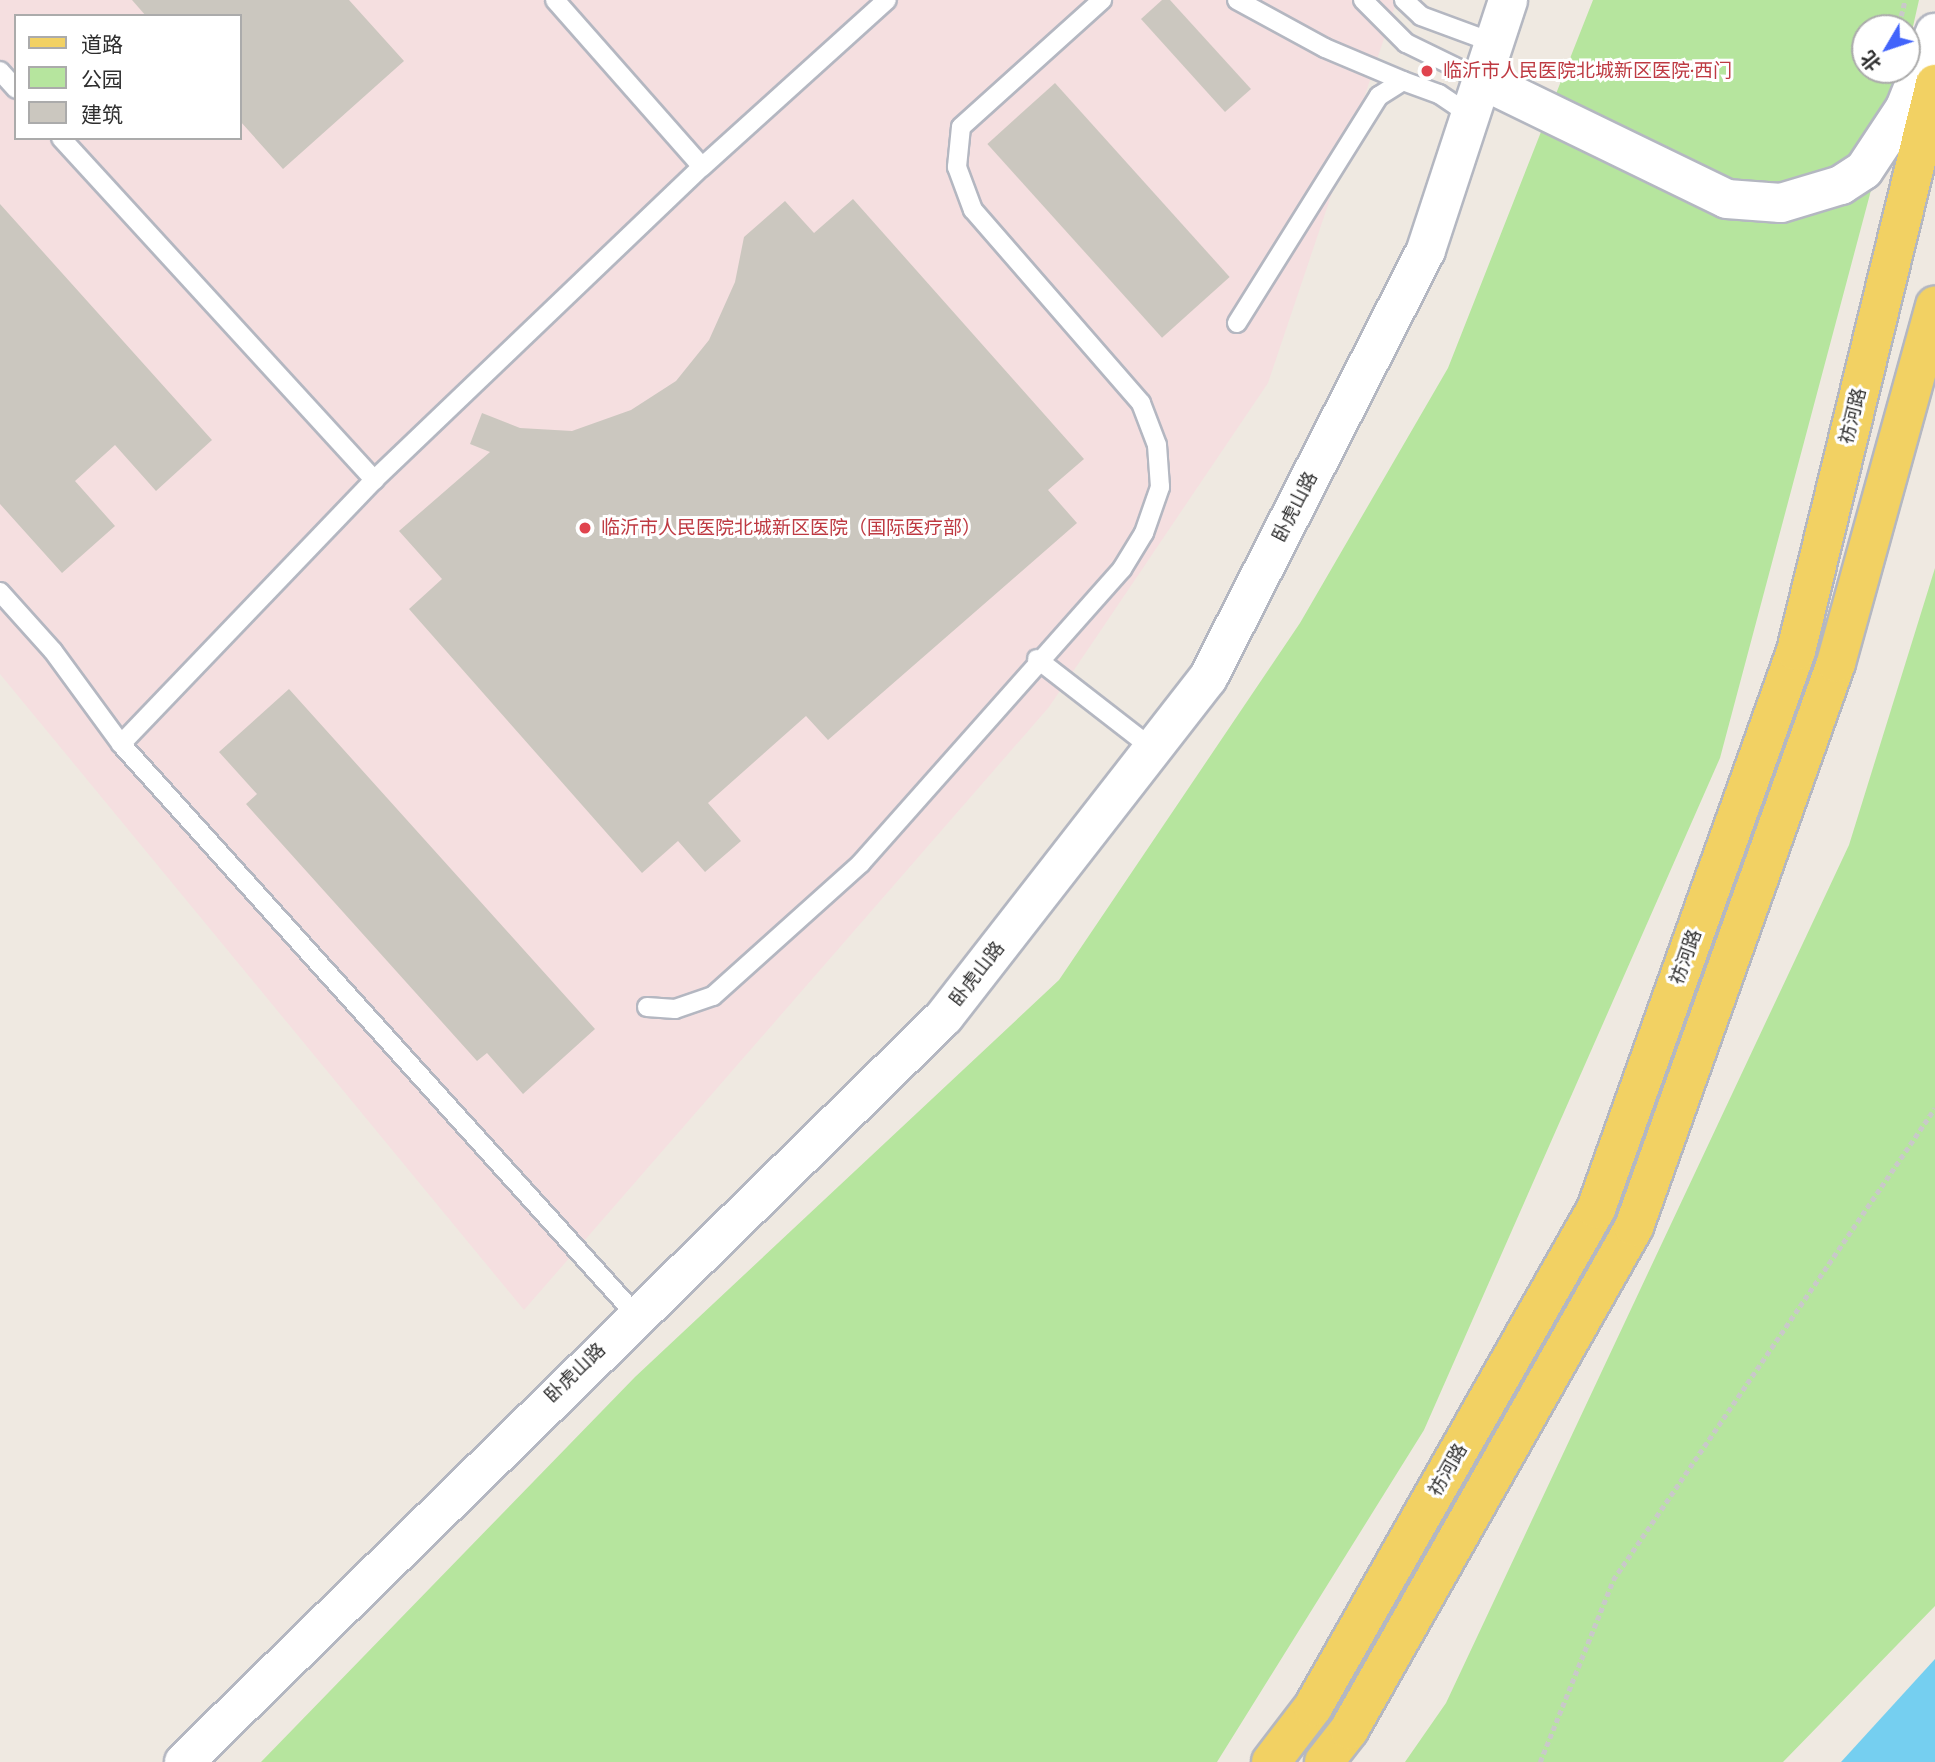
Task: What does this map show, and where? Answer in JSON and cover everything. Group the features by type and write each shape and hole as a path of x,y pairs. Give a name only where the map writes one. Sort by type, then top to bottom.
{"main road":[{"name":"祊河路","path":"1271,1762 1313,1707 1596,1209 1796,651 1935,84"},
{"path":"1324,1762 1349,1730 1634,1227 1836,663 1935,305"}],"street":[{"name":"卧虎山路","path":"184,1762 636,1315 944,1017 1208,678 1420,262 1508,0"},
{"path":"1476,98 1727,199 1782,203 1841,185 1864,170 1905,108 1935,33"}],"lane":[{"path":"555,0 702,167"},
{"path":"121,744 373,480 702,167 887,0"},
{"path":"647,1007 675,1009 713,996 827,896 861,863 1037,659 1122,569 1144,533 1160,487 1157,445 1141,403 972,210 957,167 961,127 1102,0"},
{"path":"1237,0 1325,48 1403,81 1439,94 1476,98"},
{"path":"1363,0 1406,43 1476,98"},
{"path":"1404,0 1421,16 1494,43"},
{"path":"0,71 14,87"},
{"path":"1237,323 1379,96 1403,81"},
{"path":"63,140 373,480"},
{"path":"0,592 53,651 121,744 636,1315"},
{"path":"1037,659 1153,749"}],"path":[{"path":"1540,1762 1613,1580 1935,1108"}],"shaded area":[{"name":"临沂市人民医院北城新区医院（国际医疗部）","path":"0,0 1397,0 1268,383 1049,707 524,1310 0,674"}],"green space":[{"path":"1593,0 1919,0 1916,14 1851,14 1851,84 1899,84 1720,758 1424,1430 1217,1762 261,1762 635,1377 1059,980 1300,623 1448,368"},
{"path":"1935,568 1935,1606 1783,1762 1405,1762 1446,1703 1849,845"}],"water":[{"path":"1935,1659 1935,1762 1841,1762"}],"building":[{"path":"132,0 349,0 404,61 283,169 242,123 242,14 144,14"},
{"path":"1162,0 1170,0 1251,89 1225,112 1141,19"},
{"path":"1055,83 1230,277 1162,338 987,144"},
{"path":"853,199 1084,459 1048,490 1077,523 828,740 806,716 708,803 741,841 705,872 678,841 642,873 409,609 442,579 399,531 490,452 470,444 482,413 520,428 572,431 631,410 676,381 709,340 735,282 744,237 785,201 814,233"},
{"path":"0,204 212,440 156,491 115,445 75,481 115,526 62,573 0,504"},
{"path":"289,689 595,1029 523,1094 487,1053 477,1061 246,804 257,794 219,752"}],"place":[{"name":"临沂市人民医院北城新区医院·西门","path":"1427,71"},
{"name":"临沂市人民医院北城新区医院（国际医疗部）","path":"585,528"}]}
